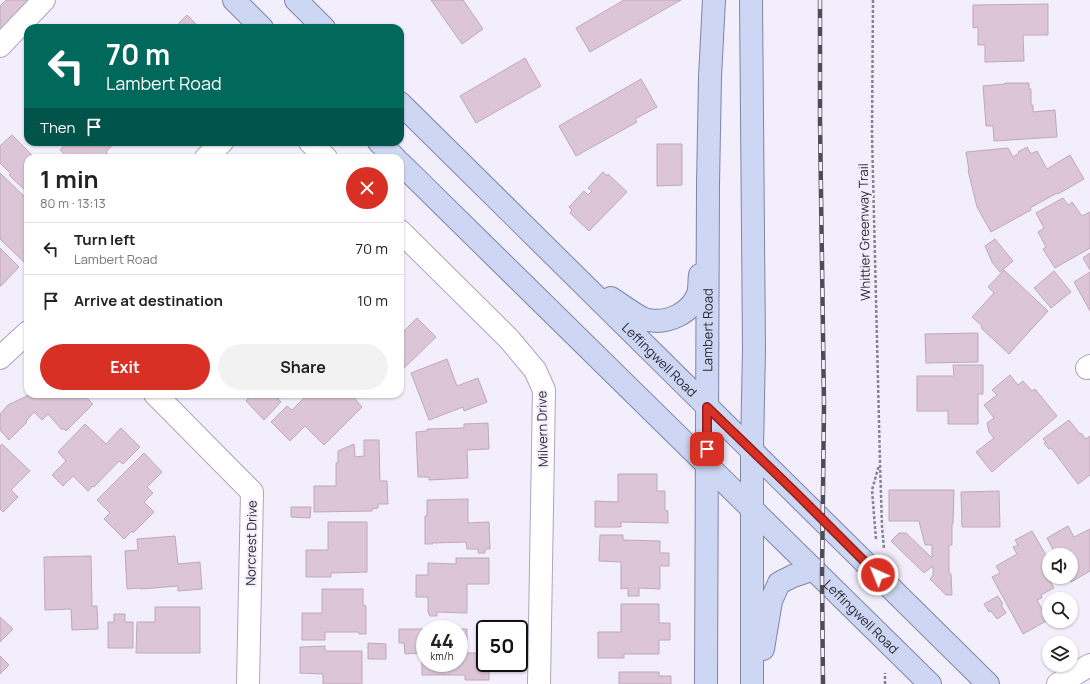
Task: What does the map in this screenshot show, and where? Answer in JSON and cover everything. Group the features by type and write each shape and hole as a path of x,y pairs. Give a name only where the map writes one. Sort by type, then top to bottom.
{"main road":[{"path":"234,0 258,24"},
{"path":"296,0 320,24"},
{"name":"Lambert Road","path":"706,684 708,184 710,77 714,0"},
{"path":"751,0 754,348 752,450 752,684"},
{"name":"Leffingwell Road","path":"404,107 988,684"},
{"path":"383,146 391,154"},
{"name":"Leffingwell Road","path":"404,167 930,684"},
{"path":"578,278 646,320 665,321 679,315 690,307 698,293 708,184"},
{"path":"757,684 771,601 779,582 814,569"}],"street":[{"path":"0,46 44,0"},
{"path":"210,154 218,146"},
{"path":"314,146 322,154"},
{"name":"Milvern Drive","path":"404,235 509,338 535,370 544,390 539,684"},
{"path":"0,358 24,336"},
{"name":"Norcrest Drive","path":"158,398 252,492 248,684"},
{"path":"1058,684 1090,665"}],"path":[{"name":"Whittier Greenway Trail","path":"873,0 872,134 880,463 884,544"},
{"name":"Whittier Greenway Trail","path":"877,543 874,532 872,490 880,463"},
{"path":"885,684 886,668"}],"building":[{"path":"6,0 33,0 0,31 0,6"},
{"path":"431,0 463,0 483,29 462,44"},
{"path":"624,0 681,0 590,52 576,28"},
{"path":"1048,4 1048,35 1023,35 1024,61 985,62 985,45 978,45 978,27 973,28 973,5"},
{"path":"187,15 196,24 178,24"},
{"path":"525,58 541,86 476,123 460,96"},
{"path":"641,79 657,107 635,119 637,122 576,156 559,126"},
{"path":"1005,83 1029,83 1033,112 1055,110 1057,137 994,141 993,126 986,126 983,86"},
{"path":"12,135 31,154 24,154 24,189 9,175 11,174 0,163 0,146"},
{"path":"657,144 682,144 682,185 657,186"},
{"path":"63,146 111,146 106,152 108,154 64,154 60,150"},
{"path":"1027,147 1031,154 1037,151 1047,169 1070,155 1084,179 1030,208 1031,210 991,232 977,207 968,170 966,152 1008,148 1013,157"},
{"path":"603,172 607,176 608,174 627,192 589,231 570,213 572,210 569,207 584,191 588,195 592,191 588,188"},
{"path":"0,173 24,196 24,262 0,239"},
{"path":"1063,198 1068,205 1072,202 1082,216 1090,212 1090,248 1055,268 1043,249 1046,247 1038,232 1044,228 1036,213"},
{"path":"995,239 1013,261 1000,272 992,262 985,246"},
{"path":"0,248 19,267 1,286 0,286"},
{"path":"1090,253 1090,270 1083,258"},
{"path":"1004,270 1048,311 1009,354 981,328 982,326 972,317 994,293 988,287"},
{"path":"1054,271 1071,292 1051,308 1034,288"},
{"path":"1090,272 1090,311 1074,282"},
{"path":"417,318 436,337 404,368 404,331"},
{"path":"978,333 978,362 926,363 925,334"},
{"path":"447,359 457,386 478,378 487,402 464,411 463,407 429,420 411,373"},
{"path":"953,365 983,365 983,394 978,394 978,424 948,424 948,411 917,411 917,376 954,376"},
{"path":"1010,375 1018,385 1023,381 1032,391 1035,389 1057,416 992,472 976,452 994,438 989,432 987,423 994,418 984,405 997,395 992,390"},
{"path":"24,397 87,398 93,404 66,431 63,428 62,430 48,414 42,420 34,412 26,421 27,422 9,440 0,430 0,414 8,405"},
{"path":"249,398 279,398 278,399 281,402 264,420 246,401"},
{"path":"304,398 354,398 362,407 324,445 305,426 290,441 271,422 287,406 292,410"},
{"path":"1069,420 1086,439 1090,436 1090,475 1078,484 1051,448 1049,449 1044,443 1046,442 1043,439"},
{"path":"488,423 489,449 467,450 468,478 429,480 429,477 418,477 416,432 427,431 427,429 464,428 464,424"},
{"path":"85,424 106,444 121,428 140,447 123,464 119,461 94,487 93,486 88,491 73,476 63,486 52,475 66,461 58,452"},
{"path":"364,440 379,440 380,481 387,481 388,504 378,504 378,508 372,509 372,511 314,512 314,486 336,486 336,463 338,463 338,451 354,444 355,457 364,456"},
{"path":"2,444 30,471 11,490 18,497 3,512 0,509 0,446"},
{"path":"144,453 162,472 147,487 153,493 144,502 154,512 133,533 132,531 124,539 104,519 110,513 97,500"},
{"path":"618,474 657,474 657,491 665,491 665,510 668,511 668,523 621,522 621,527 595,527 595,501 618,502"},
{"path":"889,490 954,490 952,545 949,545 949,574 951,574 952,595 946,595 930,579 933,575 933,566 924,573 891,541 899,533 906,533 932,558 932,545 925,545 919,521 889,521"},
{"path":"999,491 1000,527 962,527 961,492"},
{"path":"468,499 468,523 489,522 490,549 485,549 485,553 478,553 478,549 467,549 466,542 425,544 425,516 427,516 427,500"},
{"path":"291,507 311,507 310,518 291,517"},
{"path":"328,522 367,522 367,572 331,573 331,577 306,577 306,550 328,550"},
{"path":"1068,526 1074,537 1090,529 1090,571 1078,578 1078,548 1052,548 1047,538"},
{"path":"1032,531 1042,548 1042,584 1052,584 1054,588 1047,592 1042,592 1042,598 1037,600 1042,609 1042,623 1023,634 992,577 1000,573 996,566 1017,554 1013,547 1018,545 1015,540"},
{"path":"600,535 623,535 623,540 660,541 660,553 669,553 669,566 660,566 660,589 639,588 639,596 628,596 628,588 621,589 621,562 599,561"},
{"path":"175,536 178,564 200,562 202,589 178,591 178,586 127,589 125,551 138,550 137,539"},
{"path":"91,556 92,606 97,606 98,629 72,630 71,609 45,610 44,557"},
{"path":"456,558 489,558 489,584 467,584 467,613 437,612 437,616 430,616 428,612 428,597 416,597 416,575 428,575 428,563 456,564"},
{"path":"322,589 363,589 363,605 366,606 366,634 359,634 359,632 325,632 325,640 302,640 302,613 322,613"},
{"path":"998,596 1006,613 997,619 991,611 989,612 984,604"},
{"path":"621,604 659,604 659,623 670,623 670,640 659,640 659,654 624,654 624,658 598,658 598,632 621,632"},
{"path":"155,607 200,607 200,653 136,653 137,622 155,622"},
{"path":"114,614 125,614 125,622 133,622 133,648 108,648 108,622 114,622"},
{"path":"0,617 13,629 0,642"},
{"path":"399,629 416,629 416,653 405,654 404,643 399,643"},
{"path":"368,643 386,644 386,659 368,659"},
{"path":"325,646 325,651 362,651 362,684 323,684 323,674 300,673 300,647"},
{"path":"468,653 476,653 476,672 489,672 489,680 465,680 465,675 422,675 422,672 468,672"},
{"path":"0,656 9,665 0,674"},
{"path":"619,672 659,672 659,676 671,676 671,684 619,684"}],"railway":[{"path":"820,0 824,405 822,577 823,684"}],"route":[{"path":"707,449 707,407 878,575"}]}
